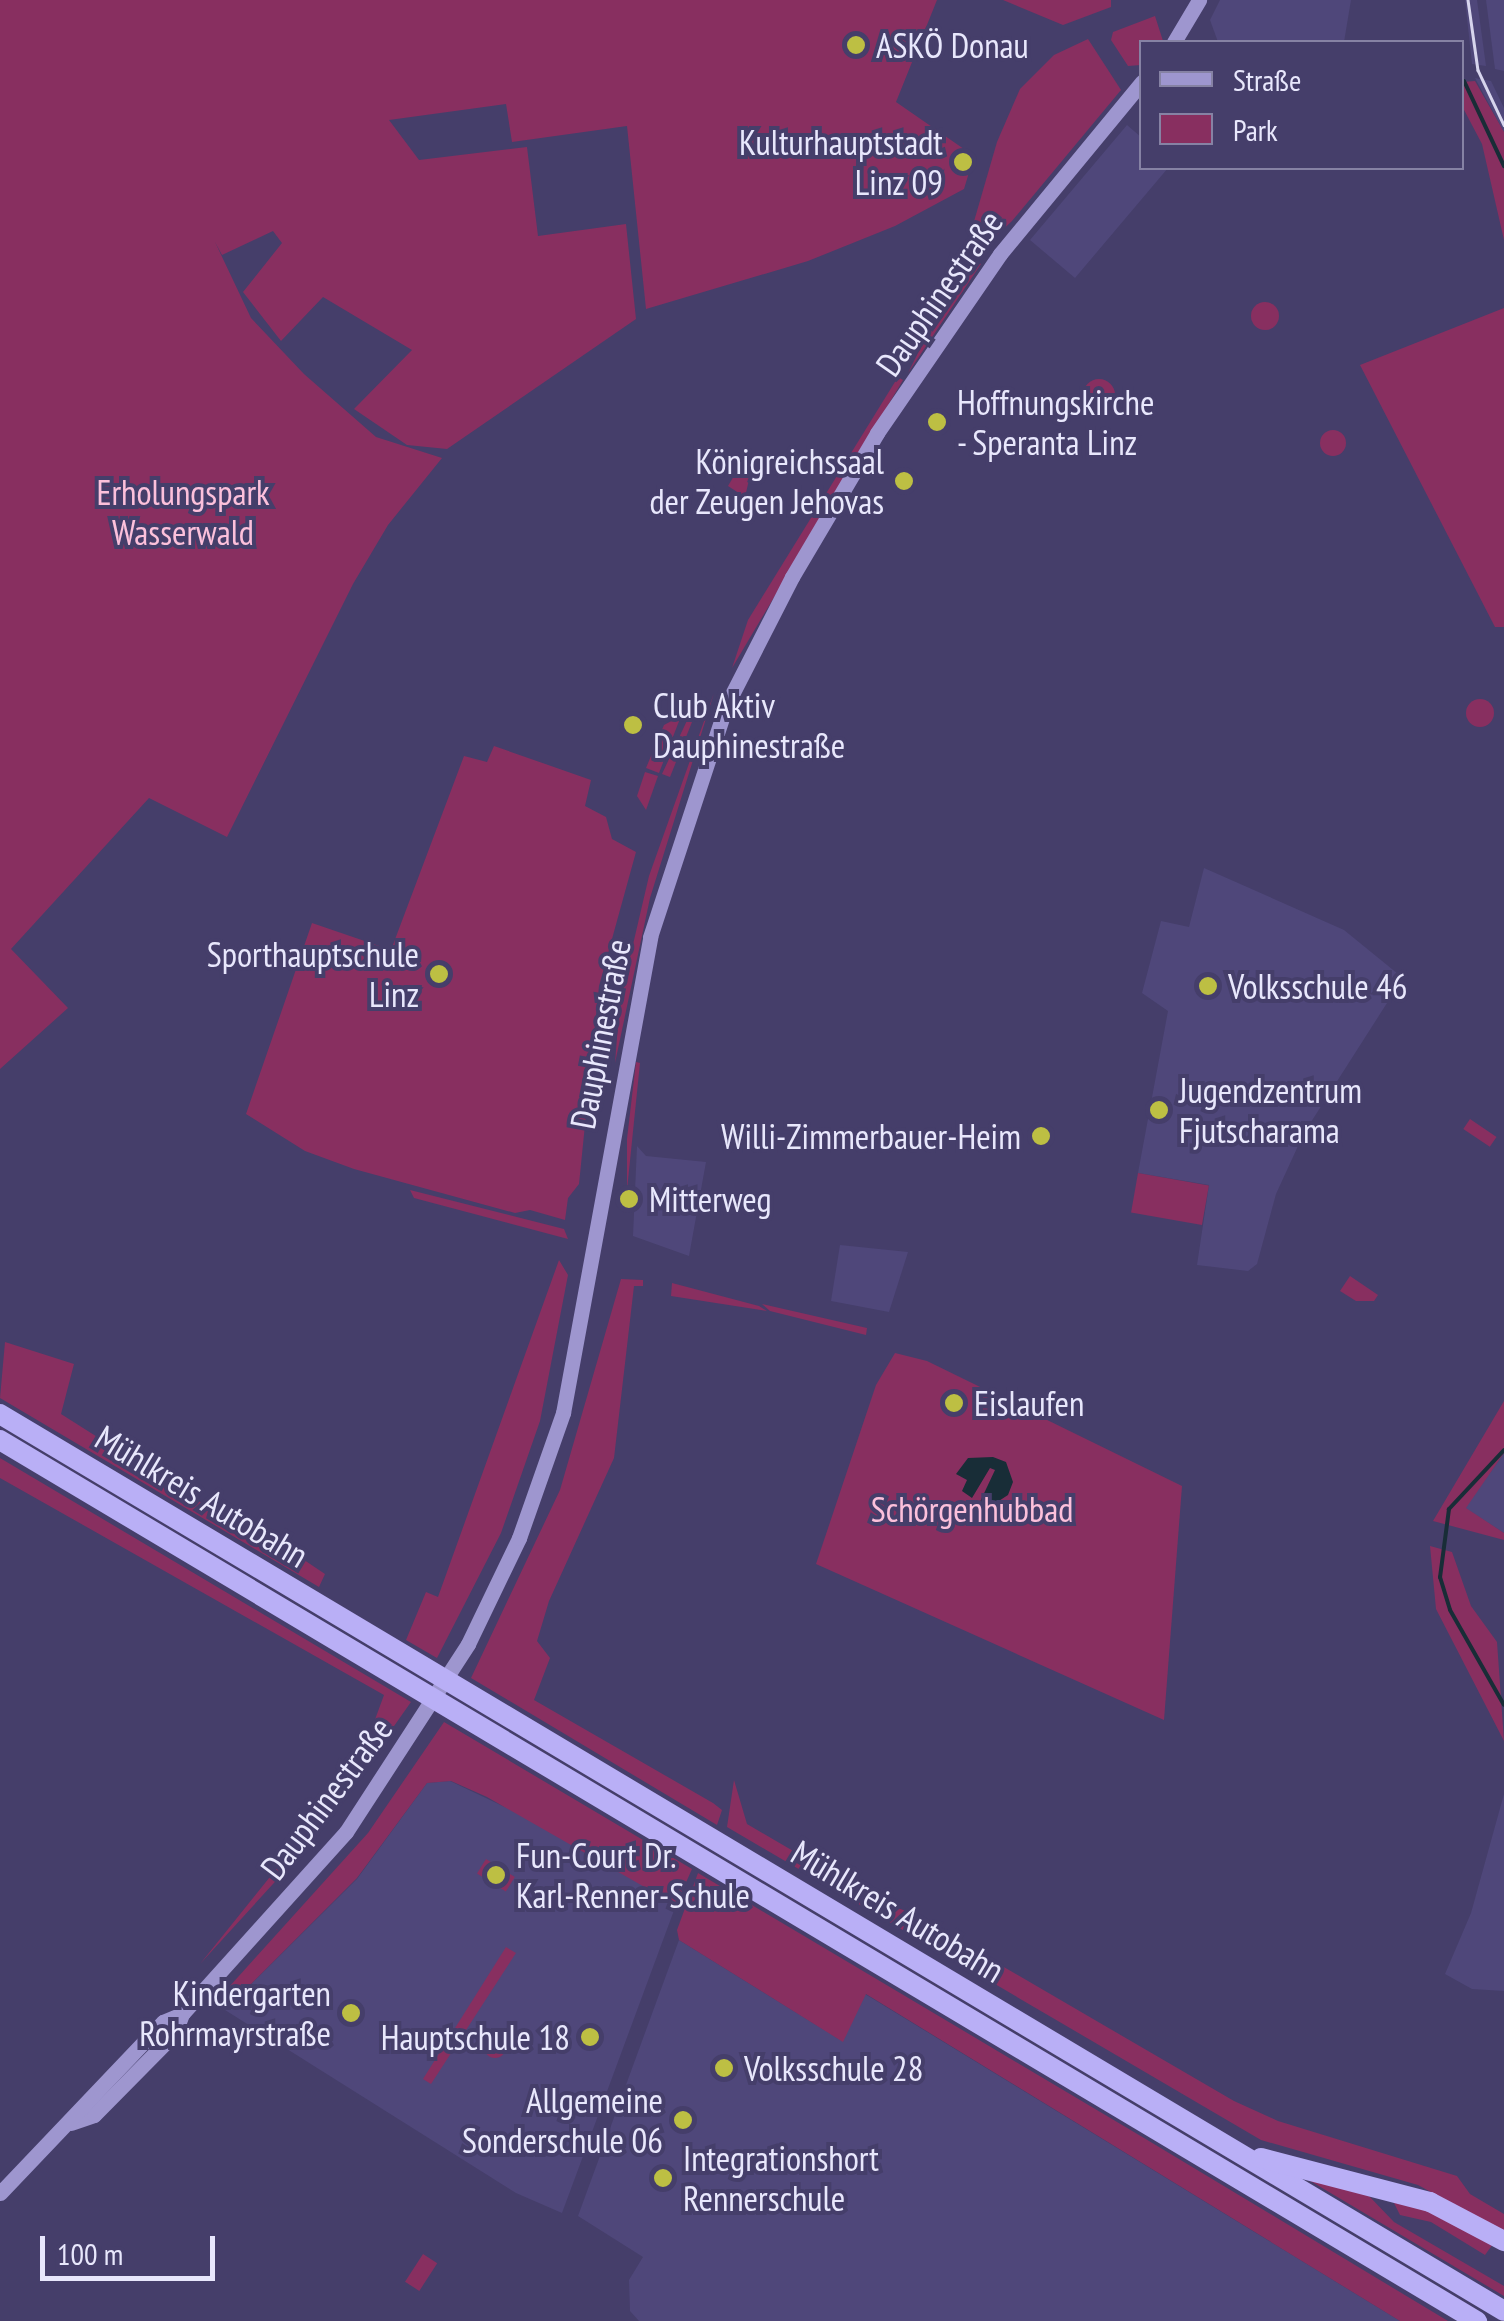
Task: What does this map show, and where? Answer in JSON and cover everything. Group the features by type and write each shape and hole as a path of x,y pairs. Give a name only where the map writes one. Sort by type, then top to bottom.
{"highway":[{"name":"Mühlkreis Autobahn","path":"0,1414 1504,2311"},
{"name":"Mühlkreis Autobahn","path":"0,1440 1477,2321"},
{"path":"1235,2150 1430,2202 1504,2240"}],"main road":[{"path":"1175,40 1199,0"},
{"name":"Dauphinestraße","path":"0,2193 72,2123 82,2103 163,2022 182,2014 346,1832 413,1736 468,1644 525,1524 563,1412 650,937 726,706 792,577 886,420 1016,234 1139,86"}],"shaded area":[{"path":"1220,0 1351,0 1344,40 1217,40 1210,20"},
{"path":"1465,0 1477,0 1486,66 1472,64"},
{"path":"1486,0 1504,0 1504,71 1495,69"},
{"path":"1475,78 1491,81 1504,108 1504,132"},
{"path":"1127,125 1139,135 1139,170 1166,170 1075,278 1030,240"},
{"path":"1204,868 1344,930 1403,978 1304,1133 1276,1194 1257,1264 1248,1271 1197,1265 1209,1185 1138,1173 1168,1011 1142,993 1161,921 1189,927"},
{"path":"637,1146 646,1156 706,1162 689,1256 633,1236"},
{"path":"840,1245 908,1252 889,1312 831,1301"},
{"path":"1504,1453 1504,1533 1465,1508"},
{"path":"450,1781 532,1820 676,1905 562,2213 516,2193 225,2010 357,1879 427,1783"},
{"path":"1504,1794 1504,1991 1472,1989 1445,1974 1471,1913"},
{"path":"679,1940 842,2041 865,1994 1400,2321 639,2321 630,2311 629,2280 643,2257 578,2216"}],"green space":[{"name":"Erholungspark Wasserwald","path":"0,0 937,0 896,102 974,156 964,189 895,226 808,261 646,309 627,126 512,142 506,104 389,120 419,160 527,147 538,236 626,224 636,319 447,449 407,445 354,409 412,350 323,297 281,341 243,292 282,243 273,231 222,255 215,242 251,318 304,374 376,437 442,458 388,525 353,584 227,837 149,798 11,949 68,1008 0,1069"},
{"path":"1003,0 1111,0 1111,7 1063,25"},
{"path":"1155,16 1163,40 1139,40 1139,65 1128,66 1111,40 1113,32"},
{"path":"1088,39 1121,90 1012,221 978,253 966,249 997,142 1020,89 1054,55"},
{"path":"1475,81 1504,132 1504,240 1482,144 1464,110 1464,82"},
{"path":"962,251 981,264 908,373 949,291 956,292 967,260"},
{"path":"1265,302 1275,306 1279,316 1275,326 1265,330 1255,326 1251,316 1255,306"},
{"path":"1504,308 1504,627 1495,627 1360,365"},
{"path":"898,377 903,380 732,668 748,620"},
{"path":"1099,379 1110,384 1115,395 1110,406 1099,411 1088,406 1083,395 1088,384"},
{"path":"1333,430 1342,434 1346,443 1342,452 1333,456 1324,452 1320,443 1324,434"},
{"path":"741,464 751,471 745,497 728,486"},
{"path":"714,693 650,898 615,1063 620,1000 649,876"},
{"path":"1480,699 1490,703 1494,713 1490,723 1480,727 1470,723 1466,713 1470,703"},
{"path":"691,712 694,717 670,777 662,774"},
{"path":"681,716 659,773 646,768 664,725"},
{"name":"Sporthauptschule Linz","path":"494,746 591,780 585,806 606,817 612,839 636,852 599,986 579,1184 568,1198 565,1220 530,1210 515,1213 354,1169 305,1151 246,1114 312,923 391,950 464,756 487,762"},
{"path":"645,772 658,776 646,810 637,796"},
{"path":"636,1062 640,1063 627,1190 627,1139"},
{"path":"1470,1119 1497,1137 1490,1147 1463,1129"},
{"path":"1138,1173 1209,1186 1202,1225 1131,1212"},
{"path":"410,1190 564,1229 568,1239 414,1198"},
{"path":"559,1260 568,1275 540,1421 501,1533 437,1658 406,1640 426,1592 438,1597"},
{"path":"1350,1276 1378,1295 1374,1301 1356,1301 1340,1291"},
{"path":"621,1279 643,1280 643,1286 634,1286 614,1458 549,1601 537,1641 550,1658 534,1700 713,1803 722,1810 717,1825 471,1678 560,1490"},
{"path":"672,1283 759,1306 767,1311 671,1296"},
{"path":"762,1304 867,1328 866,1335 770,1311"},
{"path":"5,1342 74,1364 61,1414 241,1528 244,1523 258,1529 325,1574 319,1587 0,1398"},
{"name":"Schörgenhubbad","path":"895,1353 927,1361 1182,1486 1164,1720 816,1564 876,1385"},
{"path":"1504,1401 1504,1453 1466,1508 1504,1533 1504,1540 1433,1521"},
{"path":"0,1458 411,1702 315,1838 200,1964 331,1801 362,1755 384,1695 0,1478"},
{"path":"1430,1546 1452,1552 1471,1606 1497,1642 1504,1741 1436,1609"},
{"path":"444,1722 692,1869 676,1905 487,1797 451,1781 427,1783 357,1878 225,2010 220,1997 368,1833"},
{"path":"734,1780 747,1824 877,1900 911,1913 1234,2101 1278,2121 1457,2176 1470,2194 1504,2214 1504,2232 1418,2185 1261,2140 727,1827"},
{"name":"Fun-Court Dr. Karl-Renner-Schule","path":"486,1859 515,1877 506,1891 477,1873"},
{"path":"698,1873 1448,2321 1400,2321 866,1994 843,2042 679,1940 677,1930"},
{"path":"506,1947 516,1953 431,2084 423,2079"},
{"path":"495,2036 503,2039 503,2055 495,2058 487,2055 484,2047 487,2039"},
{"path":"1302,2176 1369,2196 1394,2222 1504,2286 1504,2296"},
{"path":"1391,2197 1416,2203 1504,2246 1504,2251 1493,2244 1485,2255 1431,2222 1400,2215"},
{"path":"423,2254 437,2263 419,2291 405,2282"}],"water":[{"path":"993,1457 1006,1462 1013,1482 1008,1495 988,1508 979,1504 995,1470 990,1468 972,1498 962,1491 967,1480 956,1474 968,1458"}],"waterway":[{"path":"1464,81 1504,166"},
{"path":"1504,1450 1449,1509 1440,1577 1450,1610 1504,1705"}],"tram line":[{"path":"1468,0 1478,70 1504,125"}],"place":[{"name":"ASKÖ Donau","path":"856,45"},
{"name":"Kulturhauptstadt Linz 09","path":"963,162"},
{"name":"Hoffnungskirche - Speranta Linz","path":"937,422"},
{"name":"Königreichssaal der Zeugen Jehovas","path":"904,481"},
{"name":"Club Aktiv Dauphinestraße","path":"633,725"},
{"name":"Sporthauptschule Linz","path":"439,974"},
{"name":"Volksschule 46","path":"1208,986"},
{"name":"Jugendzentrum Fjutscharama","path":"1159,1110"},
{"name":"Willi-Zimmerbauer-Heim","path":"1041,1136"},
{"name":"Mitterweg","path":"629,1199"},
{"name":"Eislaufen","path":"954,1403"},
{"name":"Fun-Court Dr. Karl-Renner-Schule","path":"496,1875"},
{"name":"Kindergarten Rohrmayrstraße","path":"351,2013"},
{"name":"Hauptschule 18","path":"590,2037"},
{"name":"Volksschule 28","path":"724,2068"},
{"name":"Allgemeine Sonderschule 06","path":"683,2120"},
{"name":"Integrationshort Rennerschule","path":"663,2178"}]}
